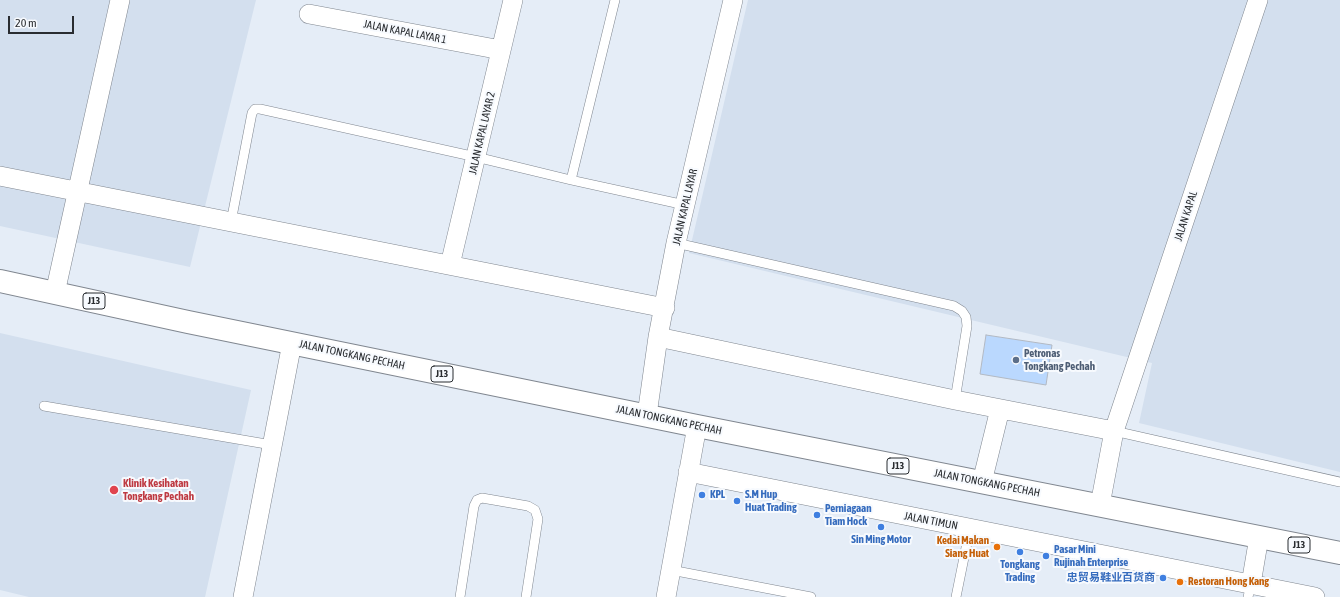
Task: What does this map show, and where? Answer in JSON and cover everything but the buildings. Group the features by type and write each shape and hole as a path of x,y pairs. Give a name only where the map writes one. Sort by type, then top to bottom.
{"main road":[{"name":"JALAN TONGKANG PECHAH","path":"0,282 696,426 1340,553"}],"street":[{"path":"55,293 120,0"},
{"name":"JALAN KAPAL LAYAR 2","path":"450,265 513,0"},
{"name":"JALAN KAPAL LAYAR","path":"647,415 658,337 676,243 733,0"},
{"name":"JALAN KAPAL","path":"1100,505 1114,431 1258,0"},
{"name":"JALAN KAPAL LAYAR 1","path":"309,14 501,50"},
{"path":"0,176 664,308"},
{"path":"658,337 955,400 1114,431"},
{"path":"243,597 292,343"},
{"path":"982,482 1000,409"},
{"path":"666,597 696,426"},
{"name":"JALAN TIMUN","path":"688,472 970,528 1250,591 1315,597"},
{"path":"1250,591 1259,537"}],"lane":[{"path":"571,180 615,0"},
{"path":"231,222 252,113 255,109 685,204"},
{"path":"676,243 954,306 962,311 966,317 967,326 955,400"},
{"path":"44,406 272,445"},
{"path":"1114,431 1340,482"},
{"path":"460,597 474,506 477,500 482,498 528,506 536,510 538,519 526,597"},
{"path":"956,597 970,528"},
{"path":"671,570 811,597"}],"shaded area":[{"path":"0,0 256,0 190,267 0,226"},
{"path":"748,0 1340,0 1340,472 1139,423 1152,363 689,253"},
{"name":"Klinik Kesihatan Tongkang Pechah","path":"0,333 251,390 205,597 29,597 0,590"}],"place":[{"name":"Petronas Tongkang Pechah","path":"1016,360"},
{"name":"Klinik Kesihatan Tongkang Pechah","path":"114,490"},
{"name":"KPL","path":"702,495"},
{"name":"S.M Hup Huat Trading","path":"737,501"},
{"name":"Perniagaan Tiam Hock","path":"817,515"},
{"name":"Sin Ming Motor","path":"881,527"},
{"name":"Kedai Makan Siang Huat","path":"997,547"},
{"name":"Tongkang Trading","path":"1020,552"},
{"name":"Pasar Mini Rujinah Enterprise","path":"1046,556"},
{"name":"忠贸易鞋业百货商","path":"1163,578"},
{"name":"Restoran Hong Kang","path":"1180,582"}]}
